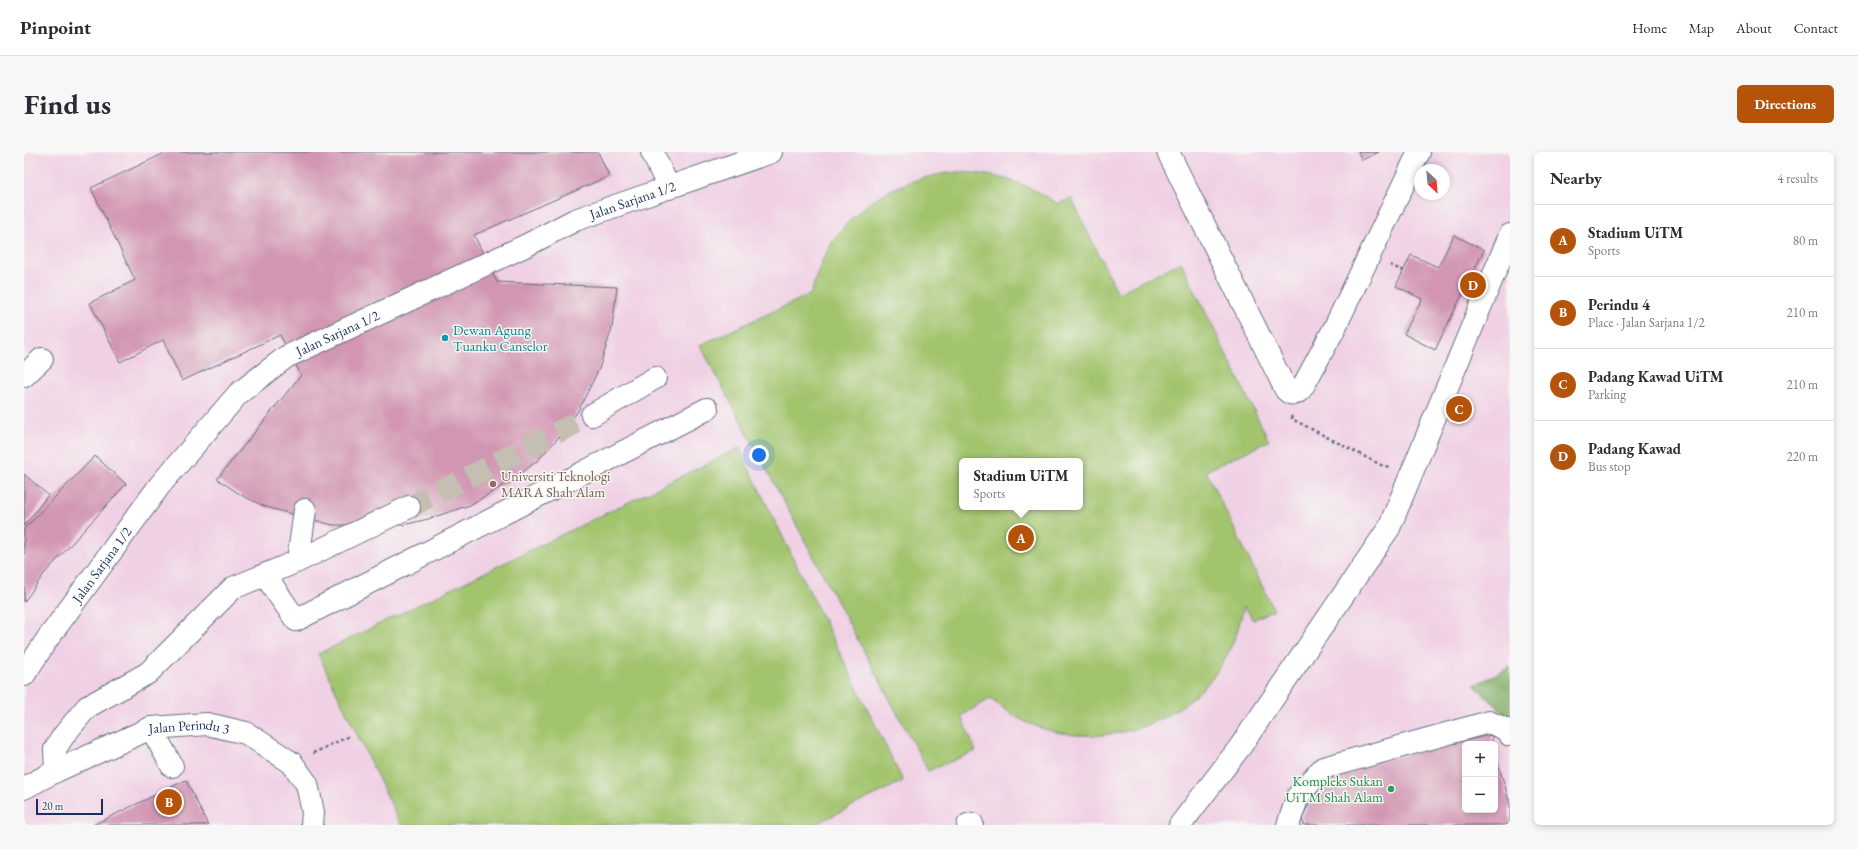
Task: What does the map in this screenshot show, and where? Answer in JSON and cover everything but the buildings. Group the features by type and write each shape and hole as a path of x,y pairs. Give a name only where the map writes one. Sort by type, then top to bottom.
{"street":[{"path":"652,152 669,188"},
{"name":"Jalan Sarjana 1/2","path":"24,675 46,641 160,485 238,394 286,357 527,245 575,220 771,152"},
{"path":"1168,152 1286,390 1289,393 1296,394 1301,390 1306,382 1334,329 1419,152"},
{"path":"1180,825 1240,747 1389,528 1510,236"},
{"path":"24,376 42,359"},
{"path":"592,414 655,378"},
{"path":"265,575 296,620 707,409"},
{"path":"56,771 55,749 64,735 87,707 148,673 233,588 298,561 409,507"},
{"path":"298,561 305,510"},
{"path":"1288,825 1298,796 1323,768 1489,722 1505,729 1510,735"},
{"name":"Jalan Perindu 3","path":"24,788 56,771 151,728 208,724 246,733 292,763 307,784 313,812 312,825"},
{"path":"151,728 172,766"}],"path":[{"path":"1286,390 1292,419 1381,465 1412,473"},
{"path":"292,763 350,736"}],"shaded area":[{"name":"Universiti Teknologi MARA Shah Alam","path":"24,152 1510,152 1510,825 24,825"}],"green space":[{"path":"958,172 972,173 1011,180 1046,196 1058,204 1071,198 1118,293 1181,262 1269,441 1206,471 1274,610 1253,620 1244,606 1232,645 1226,657 1209,681 1189,701 1165,716 1139,728 1112,734 1084,735 1055,732 1028,723 1013,715 990,699 961,716 976,751 928,771 700,345 811,294 827,251 839,233 852,218 866,205 882,195 918,179"},
{"path":"739,448 903,781 814,825 401,825 318,654"},
{"path":"1510,667 1510,719 1474,685"}],"tunnel":[{"path":"409,507 592,415"}],"place":[{"name":"Padang Kawad","path":"1473,285"},
{"name":"Dewan Agung Tuanku Canselor","path":"445,338"},
{"name":"Padang Kawad UiTM","path":"1459,409"},
{"name":"Universiti Teknologi MARA Shah Alam","path":"493,484"},
{"name":"Stadium UiTM","path":"1021,538"},
{"name":"Kompleks Sukan UiTM Shah Alam","path":"1391,789"},
{"name":"Perindu 4","path":"169,802"}]}
